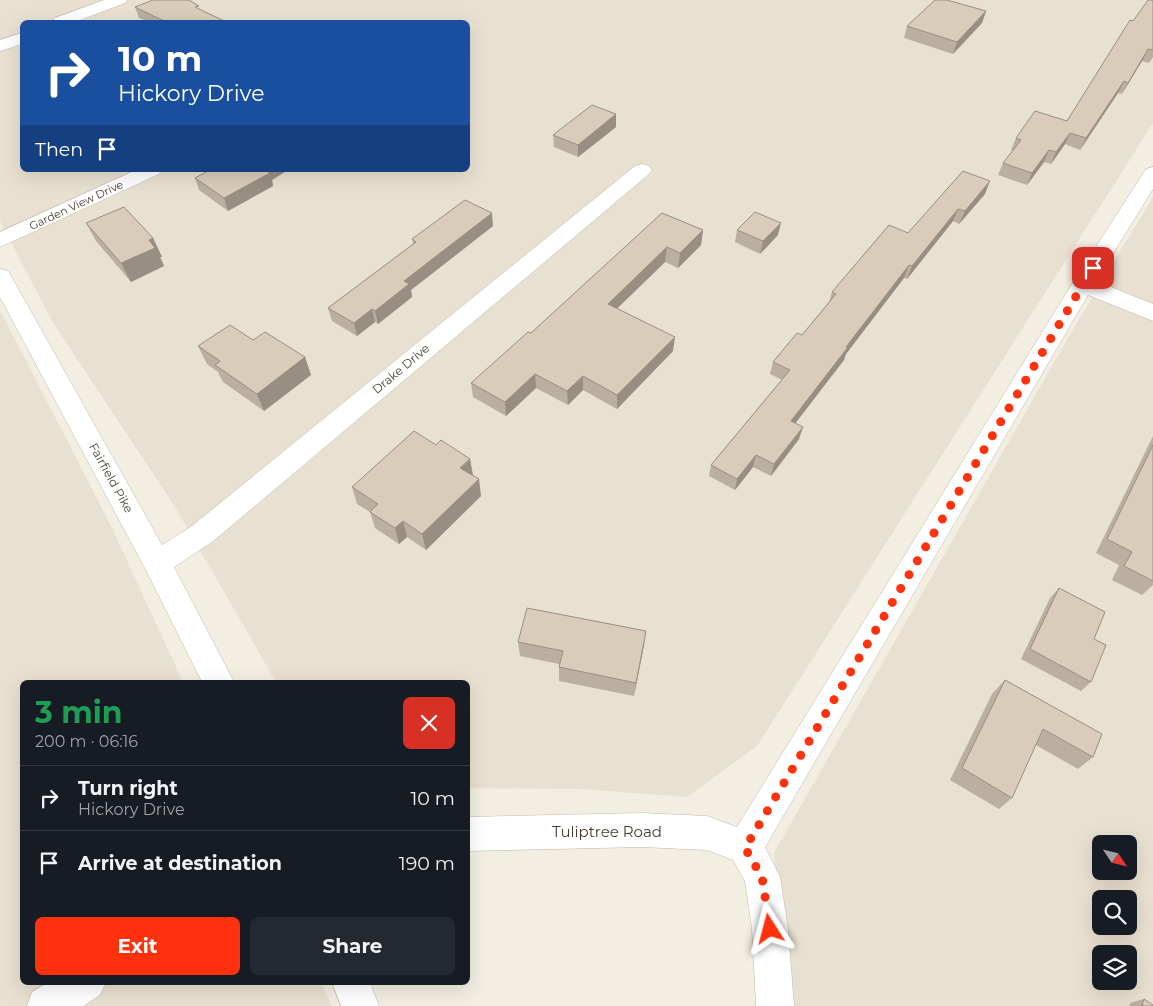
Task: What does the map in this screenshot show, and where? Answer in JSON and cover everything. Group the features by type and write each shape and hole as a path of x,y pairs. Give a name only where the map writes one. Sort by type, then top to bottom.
{"street":[{"path":"66,20 119,0"},
{"path":"0,46 20,39"},
{"name":"Drake Drive","path":"157,564 202,534 642,170"},
{"name":"Garden View Drive","path":"0,240 148,172"},
{"path":"775,1006 770,929 762,877 745,848 1083,284 1153,172"},
{"name":"Fairfield Pike","path":"0,276 157,564 217,680"},
{"path":"1083,284 1153,313"},
{"name":"Tuliptree Road","path":"470,834 642,830 707,833 745,848"},
{"path":"46,1006 82,985"},
{"path":"352,985 360,1006"}],"shaded area":[{"path":"0,0 1153,0 1153,123 757,746 687,797 580,789 470,788 470,680 275,680 175,507 52,321 0,221"},
{"path":"1153,197 1153,1006 791,1006 774,853 1072,331"},
{"path":"0,310 111,526 182,680 20,680 20,985 322,985 332,1006 0,1006"}],"building":[{"path":"153,0 189,0 199,6 195,7 222,20 162,20 135,7"},
{"path":"935,0 947,0 986,11 957,42 907,26"},
{"path":"1148,0 1153,0 1153,50 1148,49 1128,83 1124,81 1086,138 1070,133 1056,152 1049,150 1032,173 1003,163 1021,140 1016,138 1035,111 1067,121 1130,20 1133,21"},
{"path":"592,105 616,114 578,145 553,135"},
{"path":"963,171 990,181 965,211 958,209 912,266 909,265 846,347 848,347 791,421 803,427 774,464 756,455 737,479 711,465 790,370 773,362 797,333 802,335 836,294 832,292 889,225 908,233"},
{"path":"206,172 270,173 224,198 195,178"},
{"path":"465,200 492,213 404,281 409,284 375,311 372,309 354,323 328,308 416,242 412,239"},
{"path":"124,207 153,238 149,240 155,248 121,263 86,223"},
{"path":"755,212 781,223 763,241 737,230"},
{"path":"662,213 703,230 680,253 667,247 608,304 675,337 617,395 583,376 567,391 535,374 505,402 471,383 528,332 531,333"},
{"path":"230,325 253,340 265,332 305,357 257,394 215,365 220,361 198,346"},
{"path":"414,431 436,445 441,440 470,459 460,468 479,479 422,534 403,521 395,528 370,512 378,504 352,487"},
{"path":"1153,445 1153,581 1124,566 1132,552 1107,539"},
{"path":"1059,588 1105,612 1094,639 1106,645 1091,682 1030,649"},
{"path":"527,608 646,631 636,683 559,667 563,651 518,642"},
{"path":"1005,680 1102,734 1093,757 1043,729 1012,798 962,768"},
{"path":"1144,999 1153,1005 1153,1006 1142,1006"}],"route":[{"path":"770,929 762,877 745,848 1093,268"}]}
